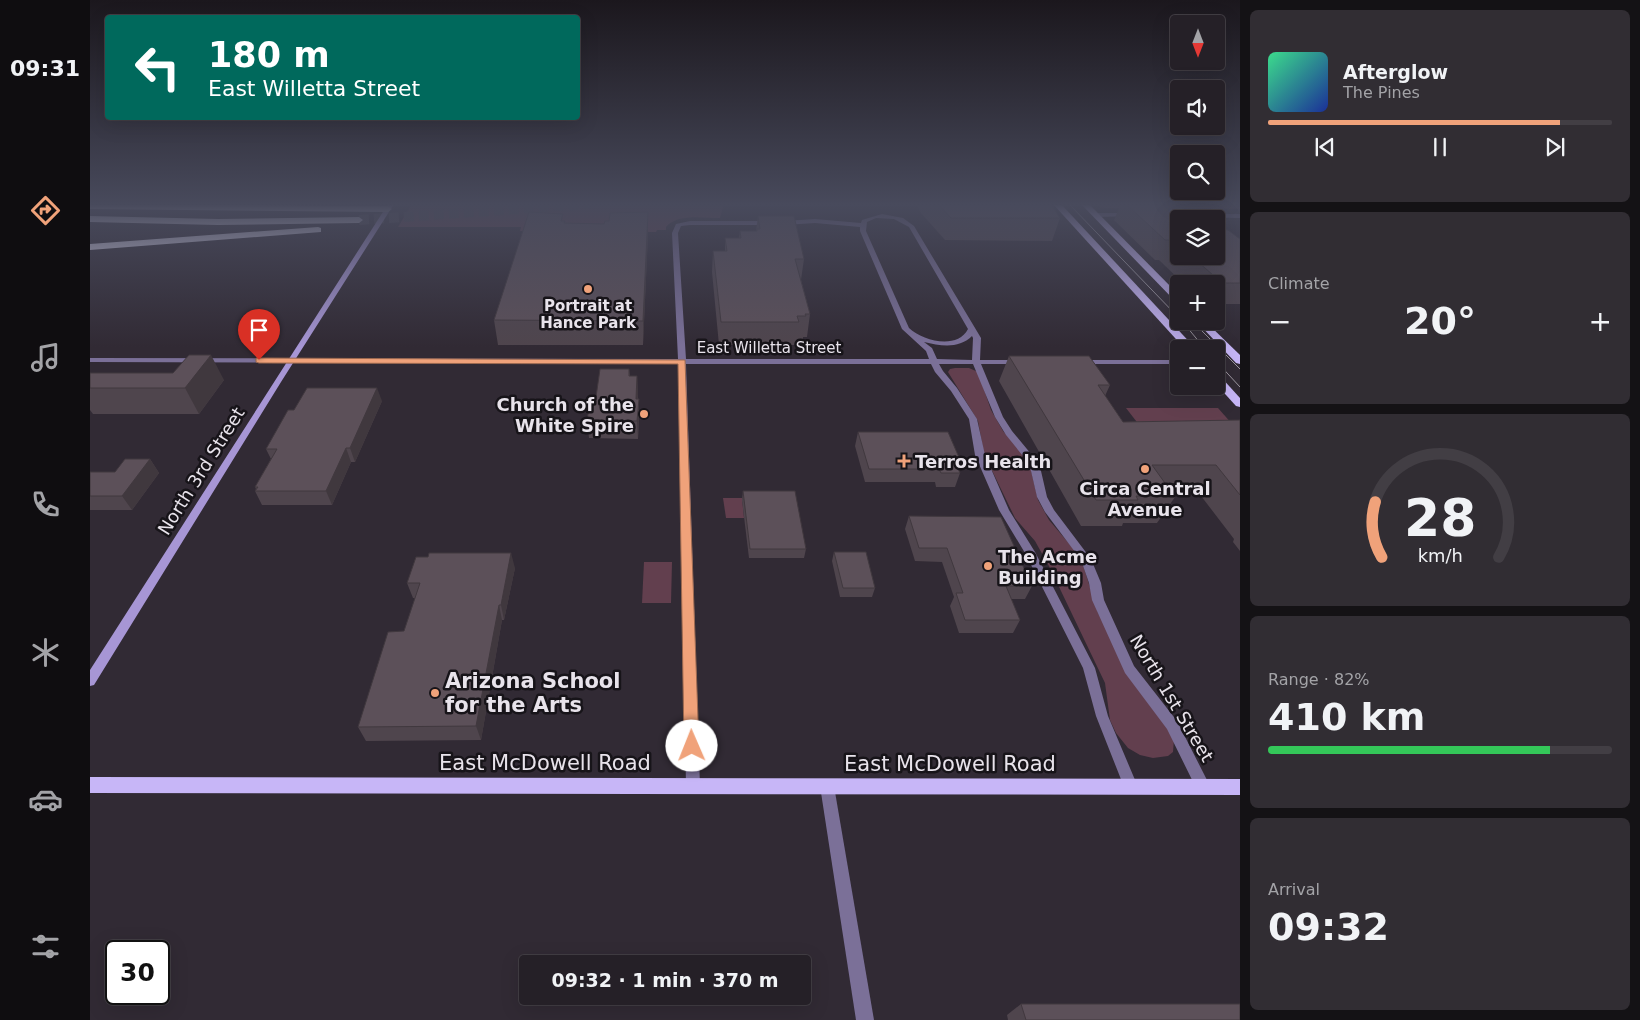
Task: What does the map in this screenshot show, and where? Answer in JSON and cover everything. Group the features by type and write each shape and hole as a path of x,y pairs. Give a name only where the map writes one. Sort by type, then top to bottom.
{"main road":[{"path":"1100,252 1183,340"},
{"path":"1132,252 1170,291"},
{"path":"1209,330 1240,361"},
{"path":"1225,388 1240,404"},
{"name":"East McDowell Road","path":"90,784 1240,787"}],"street":[{"name":"North 3rd Street","path":"90,681 289,361 360,252"},
{"path":"676,252 682,362 693,786"},
{"path":"873,252 906,329 929,350 934,362 973,418 980,455 1004,510 1030,552 1089,668 1102,716 1131,787"},
{"path":"926,252 972,328 978,344 976,362"},
{"path":"916,337 932,342 953,343 963,341 970,336 972,328"},
{"name":"East Willetta Street","path":"90,360 1024,362"},
{"name":"North 1st Street","path":"976,362 999,417 1009,433 1031,460 1036,470 1042,497 1050,512 1086,559 1095,583 1098,600 1129,669 1172,725 1203,787"},
{"path":"1073,362 1170,362"},
{"path":"827,786 865,1020"}],"shaded area":[{"path":"969,368 978,372 991,410 1003,431 1030,466 1038,500 1049,520 1077,553 1084,568 1098,613 1174,739 1173,752 1168,756 1153,758 1140,755 1128,748 1116,733 1110,720 1105,683 1050,568 1035,541 1015,518 984,454 978,421 948,372 950,369"},
{"path":"1126,408 1218,408 1240,433 1150,439"},
{"path":"723,498 742,498 744,518 726,518"},
{"path":"644,562 672,562 671,603 642,603"}],"building":[{"name":"Portrait at Hance Park","path":"516,252 646,252 643,321 494,320"},
{"path":"713,252 802,252 804,259 795,259 810,314 797,316 799,322 721,322"},
{"path":"1225,252 1240,252 1240,283 1225,283 1225,275 1213,275 1202,265 1225,265"},
{"path":"189,355 211,355 185,388 90,388 90,373 173,373"},
{"path":"1009,356 1089,356 1110,385 1098,385 1123,422 1240,420 1240,495 1216,465 1152,465 1175,497 1136,496 1138,500 1096,500"},
{"path":"600,369 629,369 629,376 637,376 636,399 639,399 637,421 587,420 591,397 596,397"},
{"path":"307,388 377,388 350,448 346,448 326,491 255,491 258,487 255,487 277,449 266,449 288,410 294,410"},
{"path":"858,432 948,432 961,462 955,462 960,473 941,473 939,469 869,469"},
{"path":"125,459 150,459 122,496 90,496 90,472 115,472"},
{"path":"743,491 795,491 806,549 750,549"},
{"path":"909,516 1001,517 1032,586 1006,586 1020,620 965,620 956,593 963,593 947,548 919,548"},
{"path":"834,552 866,552 875,588 843,588"},
{"path":"429,553 511,553 476,726 358,727 388,632 404,631 420,583 407,583 416,557 428,557"},
{"path":"1021,1004 1240,1004 1240,1020 1026,1020"}],"tram line":[{"path":"1115,252 1170,309"},
{"path":"1189,330 1198,340"},
{"path":"1201,330 1240,369"},
{"path":"1225,371 1240,387"}],"place":[{"name":"Portrait at Hance Park","path":"588,289"},
{"name":"Church of the White Spire","path":"644,414"},
{"name":"Terros Health","path":"904,461"},
{"name":"Circa Central Avenue","path":"1145,469"},
{"name":"The Acme Building","path":"988,566"},
{"name":"Arizona School for the Arts","path":"435,693"}],"route":[{"path":"259,360 682,362 692,746"}]}
